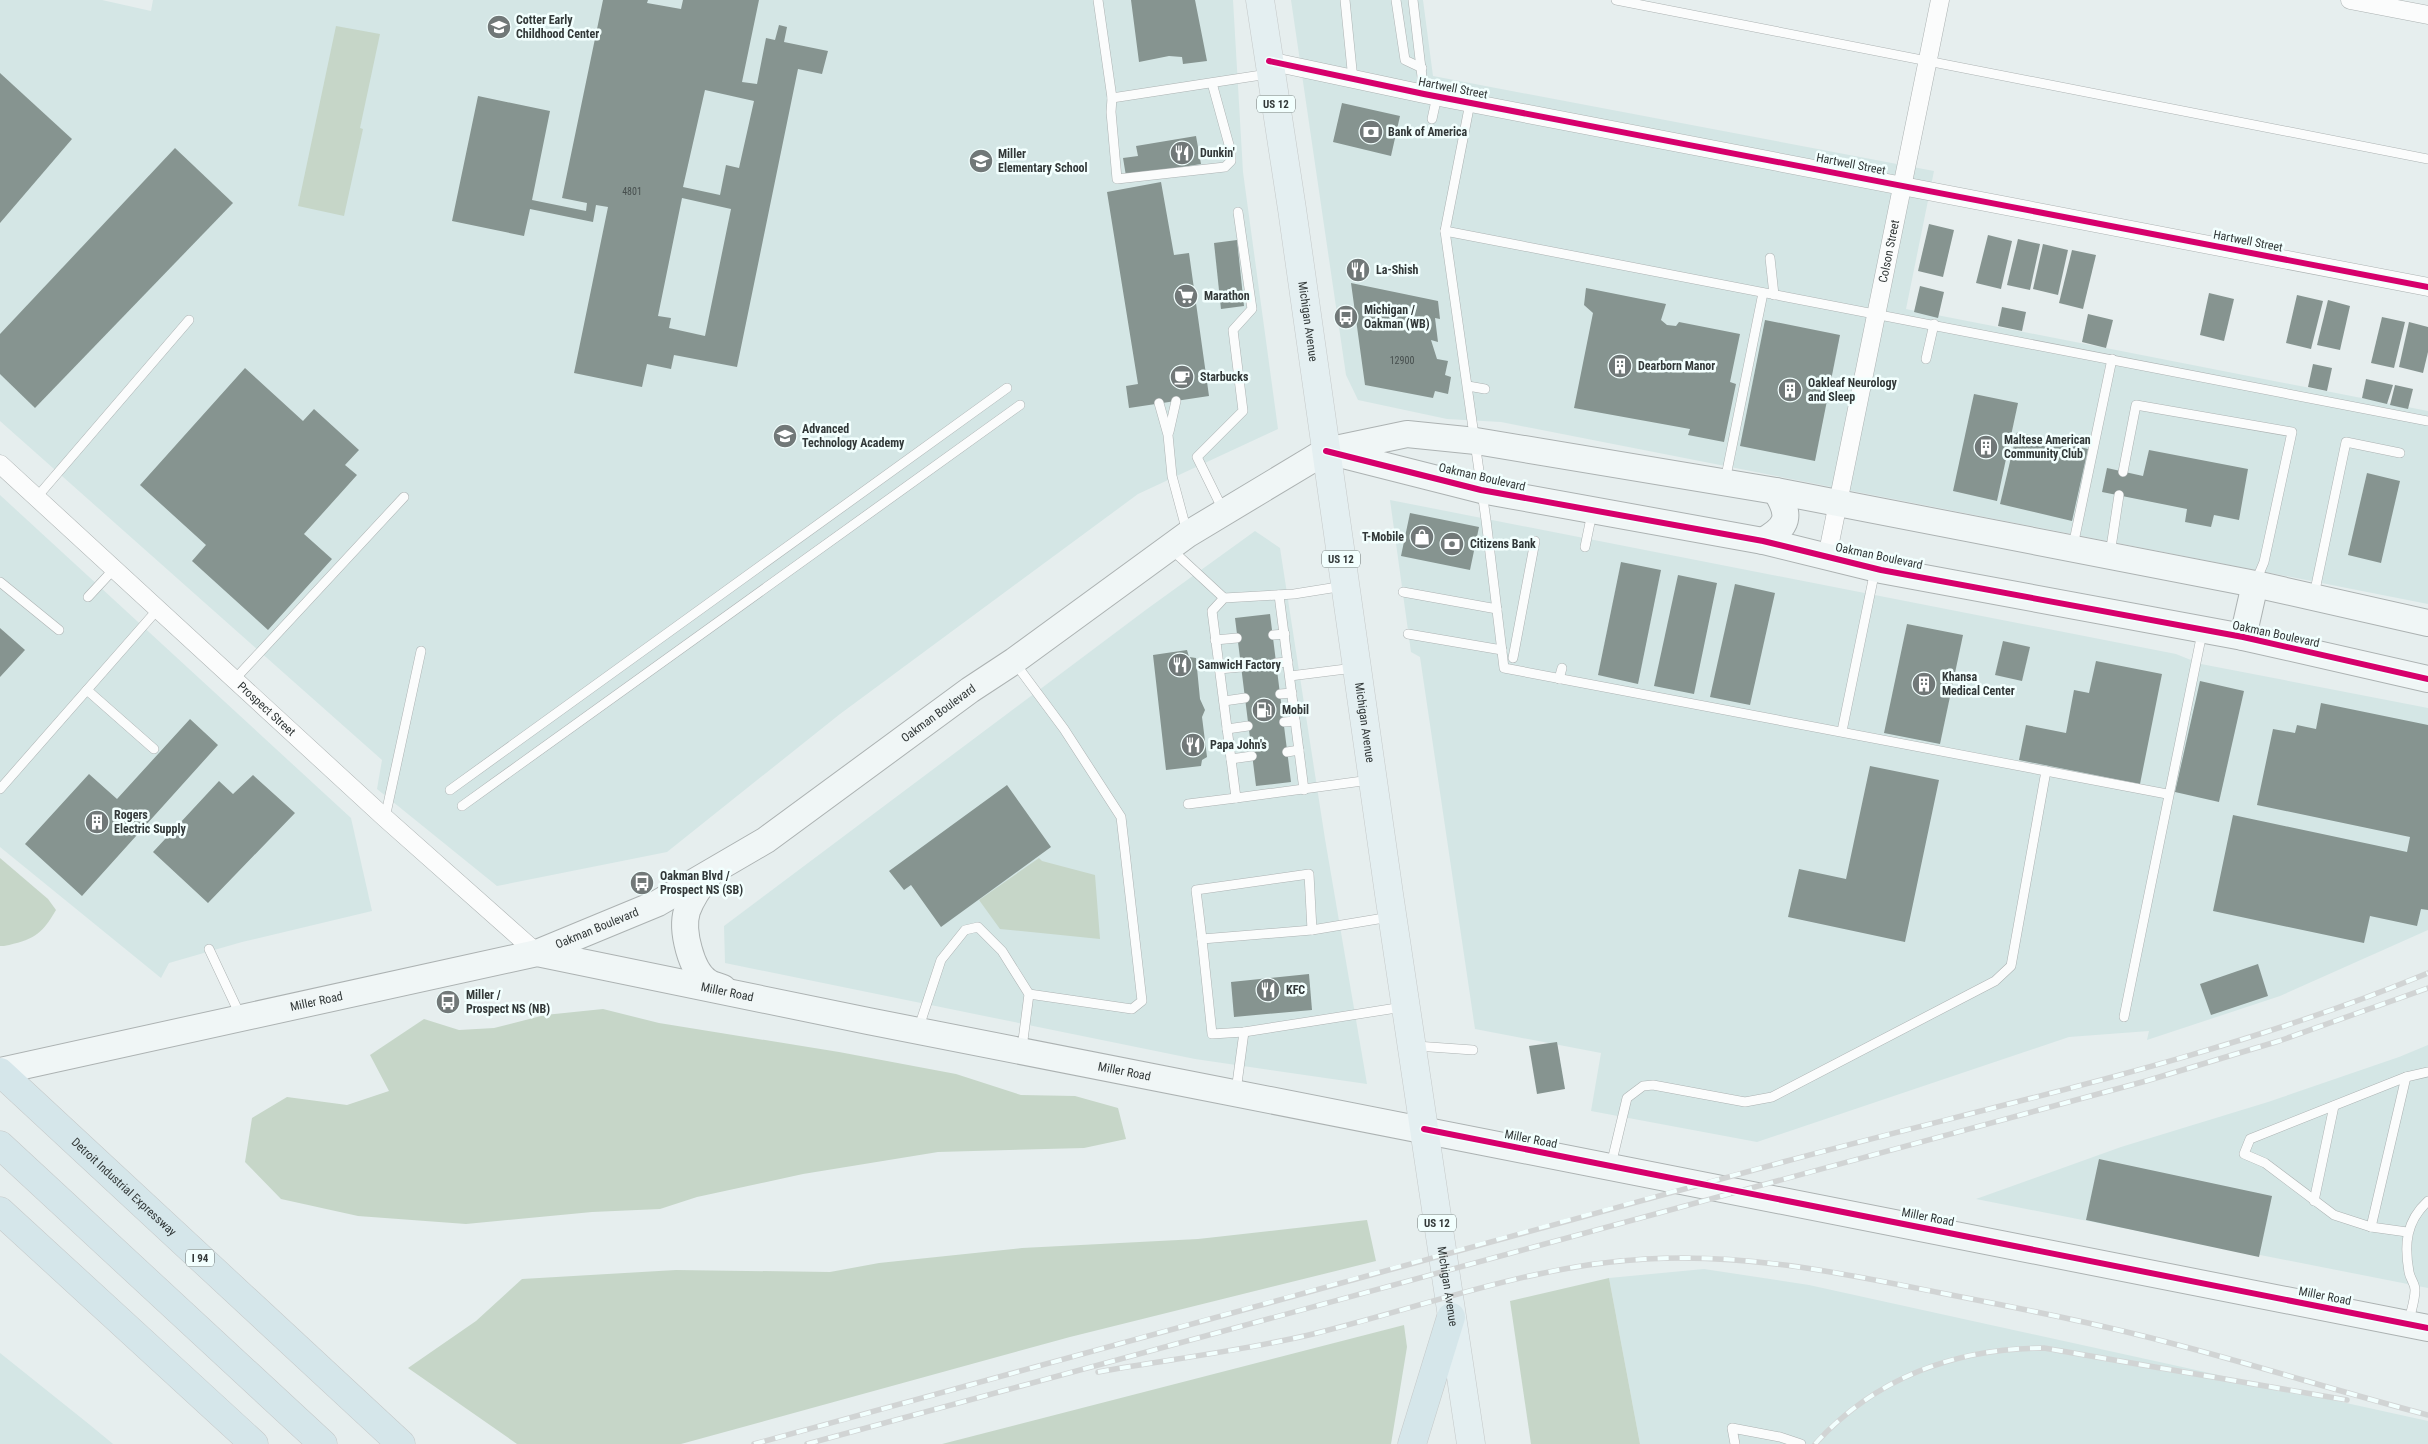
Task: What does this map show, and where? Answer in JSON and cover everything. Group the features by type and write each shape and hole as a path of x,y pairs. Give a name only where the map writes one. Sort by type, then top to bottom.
{"highway":[{"name":"Detroit Industrial Expressway","path":"0,1072 400,1444"},
{"path":"0,1144 323,1444"},
{"path":"0,1211 254,1444"},
{"path":"1412,1444 1451,1317"}],"main road":[{"name":"Michigan Avenue","path":"1260,0 1471,1444"}],"street":[{"name":"Colson Street","path":"1827,557 1940,0"},
{"path":"2350,0 2428,15"},
{"name":"Hartwell Street","path":"1270,68 1353,80 1470,102 2428,287"},
{"name":"Oakman Boulevard","path":"538,953 658,903 766,840 970,690 1014,661 1178,541 1326,450 1407,434 1476,441 1838,502 2255,584 2428,624"},
{"name":"Oakman Boulevard","path":"1326,450 1482,490 1763,541 1876,568 2243,638 2428,679"},
{"name":"Prospect Street","path":"0,464 234,680 538,953"},
{"path":"1763,541 1779,532 1785,521 1785,506 1776,491"},
{"path":"2243,638 2255,584"},
{"path":"711,872 697,890 687,912 685,935 691,959 707,982 740,995"},
{"name":"Miller Road","path":"0,1072 538,953 918,1031 2418,1326"}],"lane":[{"path":"1098,0 1112,98 1110,112 1117,179 1225,167 1231,161 1231,152 1212,83"},
{"path":"1345,0 1353,80"},
{"path":"1396,0 1405,60 1422,68"},
{"path":"1413,0 1422,68 1431,95 1432,119"},
{"path":"1616,0 2428,159"},
{"path":"1112,98 1212,83 1270,68"},
{"path":"1470,102 1466,151 1453,193 1445,231 1476,441 1504,668 2167,794"},
{"path":"1453,193 1463,194"},
{"path":"1224,512 1197,457 1243,411 1233,330 1252,309 1238,212"},
{"path":"1445,231 2428,421"},
{"path":"1770,258 1774,295"},
{"path":"1724,482 1763,292"},
{"path":"37,498 189,320"},
{"path":"1926,358 1934,324"},
{"path":"2072,548 2112,359"},
{"path":"1468,386 1485,389"},
{"path":"450,790 1007,388"},
{"path":"1168,435 1176,401"},
{"path":"1159,404 1168,435 1178,541 1224,598"},
{"path":"462,806 1020,405"},
{"path":"2123,472 2136,405 2292,432 2264,562 2255,584"},
{"path":"2314,597 2346,442 2400,454"},
{"path":"2110,556 2119,496"},
{"path":"234,680 404,497"},
{"path":"1585,546 1592,510"},
{"path":"1513,658 1535,541"},
{"path":"1842,731 1876,568"},
{"path":"88,597 114,569"},
{"path":"0,582 59,630"},
{"path":"1236,798 1212,611 1224,598 1279,595 1345,586"},
{"path":"1403,592 1497,609"},
{"path":"1279,595 1304,790"},
{"path":"0,789 158,609"},
{"path":"2124,1016 2167,794 2202,630"},
{"path":"1272,635 1285,634"},
{"path":"1408,634 1502,650"},
{"path":"1215,640 1238,638"},
{"path":"386,818 421,651"},
{"path":"1014,661 1064,729 1121,817 1142,1002 1132,1009 1029,994"},
{"path":"1276,663 1288,662"},
{"path":"1219,669 1241,667"},
{"path":"1290,676 1357,668"},
{"path":"1559,679 1562,668"},
{"path":"87,690 154,749"},
{"path":"1280,694 1292,693"},
{"path":"1224,701 1245,698"},
{"path":"1284,722 1295,721"},
{"path":"1228,729 1248,726"},
{"path":"1287,752 1299,750"},
{"path":"1232,759 1252,756"},
{"path":"1611,1166 1626,1098 1643,1086 1653,1085 1745,1102 1772,1097 1995,981 2011,966 2046,771"},
{"path":"1188,804 1373,780"},
{"path":"1312,930 1309,874 1196,890 1212,1034 1244,1032 1406,1006"},
{"path":"1202,939 1312,930 1393,917"},
{"path":"918,1031 941,960 965,930 978,927 1002,951 1029,994 1021,1051"},
{"path":"209,949 242,1018"},
{"path":"1236,1093 1244,1032"},
{"path":"1412,1046 1473,1050"},
{"path":"2406,1232 2371,1227 2334,1215 2265,1163 2244,1154 2250,1139 2406,1077 2428,1072"},
{"path":"2371,1227 2406,1077"},
{"path":"2314,1201 2334,1106"},
{"path":"2418,1326 2414,1284 2409,1274 2406,1232 2418,1211 2428,1201"},
{"path":"1735,1444 1732,1428 1780,1437 1801,1444"}],"shaded area":[{"path":"0,0 102,0 151,11 153,0 1233,0 1243,172 1278,429 1138,494 840,714 667,852 497,886 377,789 382,760 0,421"},
{"path":"1291,0 1423,0 1433,76 1934,171 1906,309 2428,411 2428,604 1501,422 1447,419 1358,400 1346,375"},
{"path":"0,495 351,818 372,911 242,942 169,963 161,978 0,847"},
{"path":"1390,500 2176,654 2201,664 2428,708 2428,930 2280,996 2147,1040 2149,1031 2069,1037 1757,1142 1591,1111 1601,1053 1475,1029 1420,657 1411,652"},
{"path":"1255,531 1280,548 1325,839 1367,1084 1195,1059 725,963 724,926 1147,609"},
{"path":"2428,1045 2428,1288 1976,1199 2121,1147 2268,1102 2399,1057"},
{"path":"1704,1269 1809,1285 2428,1421 2428,1444 1640,1444 1609,1278"},
{"path":"0,1353 90,1425 113,1444 0,1444"}],"green space":[{"path":"336,26 380,34 360,128 363,129 344,216 298,206"},
{"path":"0,858 48,899 56,910 51,919 35,936 22,942 4,946 0,946"},
{"path":"1039,858 1042,861 1095,875 1100,939 1000,929 979,900"},
{"path":"603,1009 659,1023 839,1052 956,1074 1021,1095 1075,1096 1118,1108 1126,1139 1084,1148 938,1152 803,1174 697,1197 660,1209 592,1212 466,1224 358,1216 281,1199 245,1162 252,1118 287,1097 347,1105 389,1091 370,1055 424,1019 459,1030 494,1028 545,1015"},
{"path":"1367,1220 1376,1261 1070,1337 681,1444 517,1444 408,1368 476,1321 522,1279 676,1270 830,1272 879,1263 1022,1248 1198,1239"},
{"path":"1609,1278 1640,1444 1531,1444 1510,1301"},
{"path":"1404,1325 1407,1347 1391,1444 942,1444"}],"building":[{"path":"603,0 648,0 647,3 681,9 683,0 759,0 742,82 757,84 766,38 775,40 779,25 787,27 784,42 828,51 822,74 798,69 737,367 674,355 671,369 647,364 642,387 574,373 608,207 596,205 593,222 530,209 524,236 452,221 478,96 550,111 532,200 586,211 587,203 562,198","holes":["705,90 754,101 739,168 726,165 720,195 683,187","682,198 731,209 705,336 669,328 671,318 658,316"]},
{"path":"1131,0 1195,0 1207,61 1183,64 1182,57 1169,56 1139,62"},
{"path":"0,73 72,139 0,223"},
{"path":"1342,103 1400,116 1391,156 1333,142"},
{"path":"1196,136 1201,164 1126,176 1123,158 1138,156 1136,146"},
{"path":"175,148 233,203 35,408 0,374 0,334"},
{"path":"1161,182 1174,255 1189,253 1209,396 1129,408 1126,386 1138,384 1107,192"},
{"path":"1929,224 1954,230 1943,277 1918,271"},
{"path":"1988,235 2012,241 2001,289 1976,283"},
{"path":"2018,239 2040,244 2030,290 2007,285"},
{"path":"1237,240 1244,306 1221,309 1214,243"},
{"path":"2043,244 2068,250 2058,295 2033,289"},
{"path":"2072,250 2096,255 2083,309 2059,303"},
{"path":"1351,283 1438,301 1440,319 1435,318 1438,342 1431,340 1437,359 1448,361 1445,375 1451,377 1448,394 1435,391 1433,398 1365,385"},
{"path":"1920,286 1944,292 1938,318 1914,312"},
{"path":"1586,288 1666,304 1661,320 1667,325 1676,326 1679,322 1740,334 1730,382 1736,384 1724,442 1688,435 1690,429 1574,408 1593,313 1584,305"},
{"path":"2209,293 2234,299 2224,341 2200,335"},
{"path":"2297,295 2323,301 2311,349 2286,343"},
{"path":"2328,300 2350,306 2340,350 2317,345"},
{"path":"2002,307 2026,312 2022,331 1998,326"},
{"path":"2088,314 2113,320 2106,348 2082,342"},
{"path":"2382,317 2405,322 2394,368 2371,363"},
{"name":"Oakleaf Neurology and Sleep","path":"1765,320 1840,335 1815,461 1740,446"},
{"path":"2409,322 2428,327 2428,352 2423,373 2399,367"},
{"path":"2313,364 2332,368 2327,391 2308,387"},
{"path":"245,368 303,421 314,409 359,450 345,465 357,475 304,534 332,559 268,630 192,561 206,545 140,485"},
{"path":"2366,379 2393,385 2387,404 2362,398"},
{"path":"2395,385 2413,389 2408,409 2390,405"},
{"name":"Maltese American Community Club","path":"1974,394 2018,403 1997,501 1953,491"},
{"path":"2017,432 2088,449 2072,521 2000,504"},
{"path":"2149,450 2248,469 2239,520 2214,515 2211,527 2185,522 2187,509 2102,492 2107,468 2143,476"},
{"path":"2367,473 2400,481 2381,563 2348,555"},
{"path":"1410,513 1479,527 1470,570 1401,556"},
{"path":"1621,562 1661,570 1638,684 1598,675"},
{"path":"1678,575 1717,583 1694,694 1654,686"},
{"path":"1735,584 1775,593 1750,705 1710,697"},
{"name":"Mobil","path":"1270,614 1291,782 1256,786 1235,618"},
{"name":"Khansa Medical Center","path":"1907,624 1963,635 1940,744 1884,733"},
{"path":"0,628 25,650 0,677"},
{"path":"2003,641 2030,647 2022,681 1995,675"},
{"path":"1187,650 1189,657 1196,658 1200,699 1205,710 1202,717 1207,757 1202,760 1201,766 1166,770 1153,655"},
{"path":"2096,661 2162,674 2140,784 2019,760 2026,725 2066,733 2074,690 2089,693"},
{"path":"2200,681 2244,691 2219,802 2175,792"},
{"path":"2321,703 2428,725 2428,910 2421,909 2417,926 2370,916 2364,943 2213,911 2233,815 2407,852 2410,837 2257,805 2273,729 2295,733 2297,725 2316,729"},
{"name":"Rogers Electric Supply","path":"190,719 218,745 82,896 25,844 89,774 117,799"},
{"path":"1870,766 1939,780 1905,942 1788,917 1799,869 1846,879"},
{"path":"253,775 295,813 208,903 153,852 219,781 233,794"},
{"path":"1007,785 1051,847 941,927 911,885 904,890 889,871"},
{"path":"2258,964 2268,996 2211,1015 2200,984"},
{"path":"1309,974 1312,1010 1234,1017 1231,982"},
{"path":"1557,1042 1565,1089 1537,1094 1529,1046"},
{"path":"2099,1159 2272,1196 2259,1257 2086,1220"}],"railway":[{"path":"754,1444 1654,1197 2190,1055 2270,1031 2428,973"},
{"path":"807,1444 2146,1081 2279,1041 2428,988"},
{"path":"1098,1372 1233,1350 1313,1334 1478,1289 1561,1269 1646,1259 1718,1259 1754,1261 1860,1277 2085,1322 2209,1353 2428,1415"},
{"path":"1815,1444 1838,1421 1864,1401 1890,1385 1919,1371 1948,1361 2011,1349 2044,1348 2347,1400"}],"cycle path":[{"path":"1269,61 1424,94 2428,287"},
{"path":"1326,451 1481,490 1763,541 1881,570 2243,637 2428,679"},
{"path":"1424,1129 2428,1328"}],"place":[{"name":"Cotter Early Childhood Center","path":"499,27"},
{"name":"Bank of America","path":"1371,132"},
{"name":"Dunkin'","path":"1182,153"},
{"name":"Miller Elementary School","path":"981,161"},
{"name":"La-Shish","path":"1358,270"},
{"name":"Marathon","path":"1186,296"},
{"name":"Michigan / Oakman (WB)","path":"1346,317"},
{"name":"Dearborn Manor","path":"1620,366"},
{"name":"Starbucks","path":"1182,377"},
{"name":"Oakleaf Neurology and Sleep","path":"1790,390"},
{"name":"Advanced Technology Academy","path":"785,436"},
{"name":"Maltese American Community Club","path":"1986,447"},
{"name":"T-Mobile","path":"1422,537"},
{"name":"Citizens Bank","path":"1452,544"},
{"name":"SamwicH Factory","path":"1180,665"},
{"name":"Khansa Medical Center","path":"1924,684"},
{"name":"Mobil","path":"1264,710"},
{"name":"Papa John's","path":"1193,745"},
{"name":"Rogers Electric Supply","path":"97,822"},
{"name":"Oakman Blvd / Prospect NS (SB)","path":"642,883"},
{"name":"KFC","path":"1268,990"},
{"name":"Miller / Prospect NS (NB)","path":"448,1002"}]}
